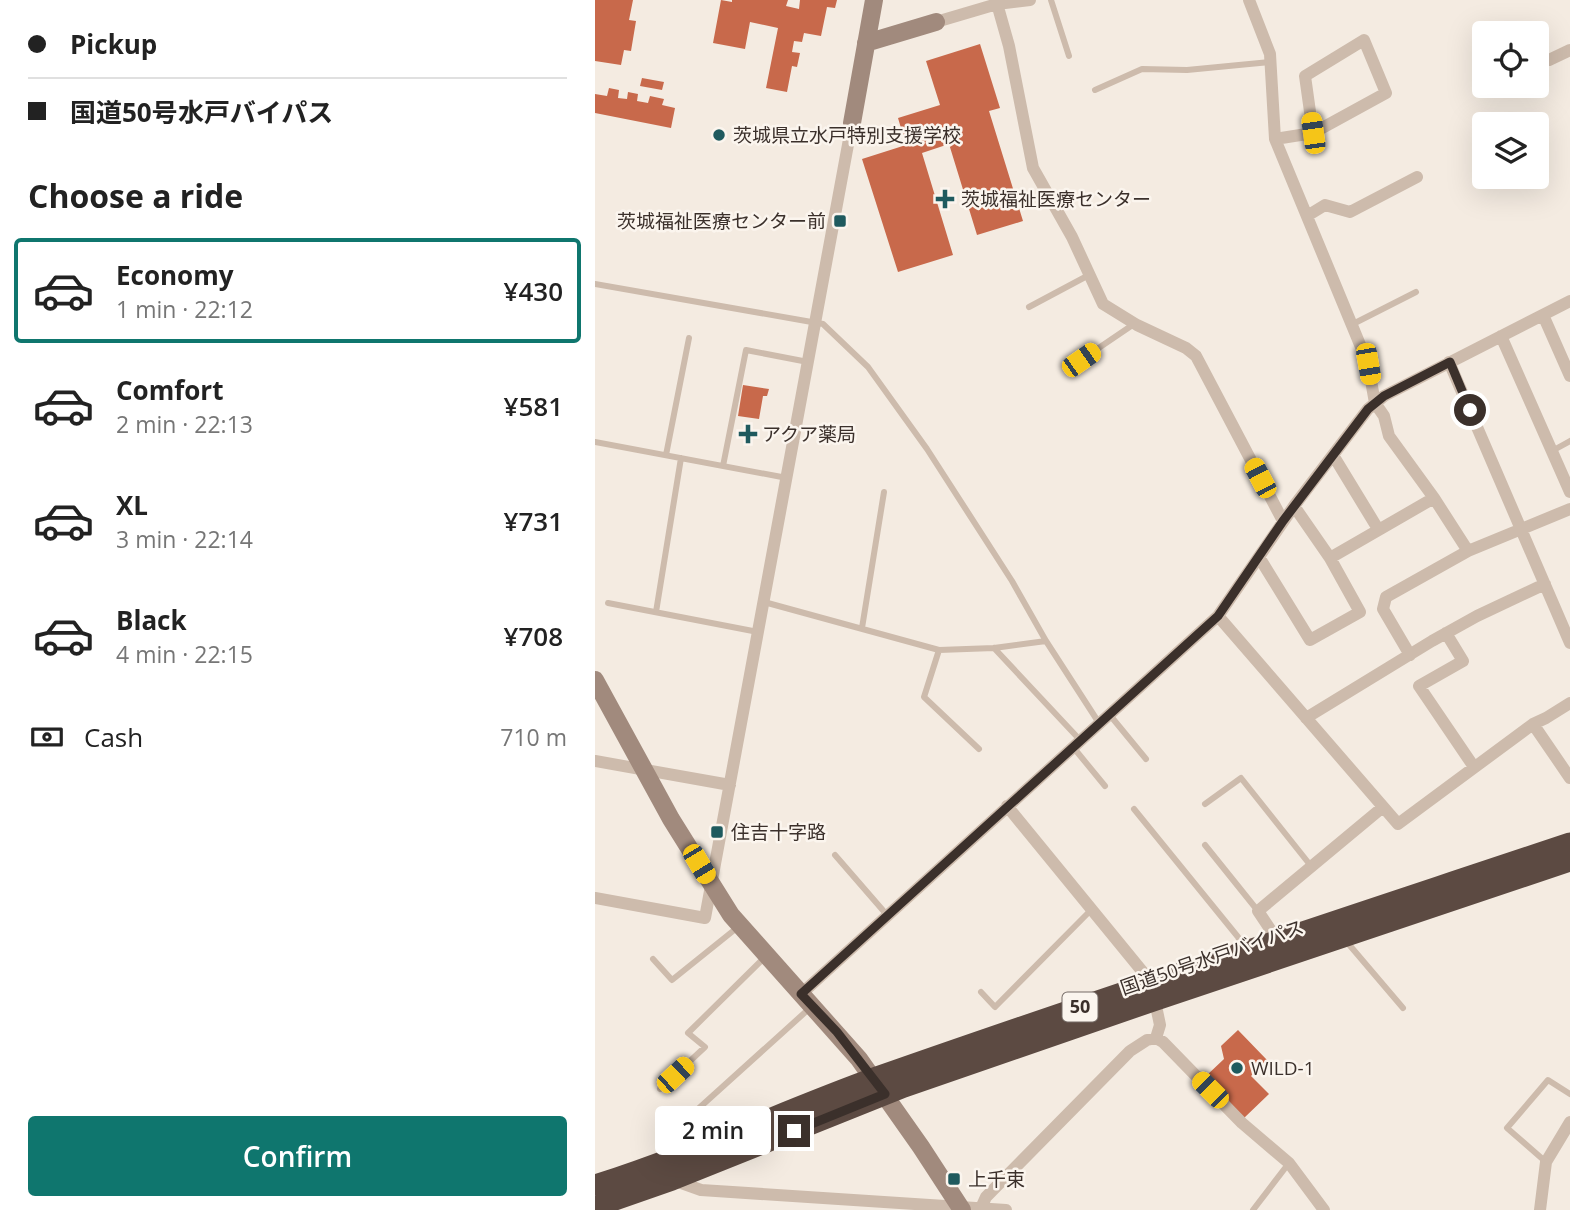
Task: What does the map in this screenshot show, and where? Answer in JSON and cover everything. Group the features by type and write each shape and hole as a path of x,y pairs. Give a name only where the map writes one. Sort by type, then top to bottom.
{"highway":[{"name":"国道50号水戸バイパス","path":"1153,991 1244,952 1570,842"},
{"name":"国道50号水戸バイパス","path":"595,1185 764,1123 1153,991 1342,937 1570,861"},
{"name":"国道50号水戸バイパス","path":"595,1207 672,1180 879,1086"}],"street":[{"path":"595,898 705,918 874,0"},
{"path":"866,43 997,2 1030,0"},
{"path":"1249,0 1270,54 1275,139 1368,364 1375,403 1384,416 1389,436 1468,551"},
{"path":"997,2 1009,46 1033,168 1072,237 1103,304 1135,324 1186,348 1196,356 1283,521"},
{"path":"1275,139 1313,133 1386,93 1364,40 1305,76 1313,133"},
{"path":"1549,60 1570,50"},
{"path":"1307,216 1325,205 1350,212 1417,177"},
{"path":"807,1000 887,915 1218,616 1283,521 1368,409 1384,396 1570,301"},
{"path":"1543,315 1565,350 1570,376"},
{"path":"1501,336 1570,492"},
{"path":"1450,362 1570,643"},
{"path":"1333,455 1378,529"},
{"path":"1330,558 1434,498"},
{"path":"1259,557 1310,640 1360,612 1330,558 1294,506"},
{"path":"1410,655 1383,609 1386,597 1468,551 1570,509"},
{"path":"1306,718 1446,633 1545,584"},
{"path":"1218,616 1398,824 1534,724 1570,703"},
{"path":"1446,633 1463,661 1419,687 1474,767"},
{"path":"595,680 712,887 740,926 837,1032 879,1086 960,1208"},
{"path":"1534,724 1570,778"},
{"path":"595,761 730,785"},
{"path":"1007,806 1153,991 1160,1025 1156,1038"},
{"path":"1273,943 1270,929 1258,911 1383,807"},
{"path":"981,1208 986,1197 1130,1051 1147,1040 1156,1038 1242,1123 1289,1163 1324,1210"},
{"path":"1540,1210 1546,1161 1570,1122"},
{"path":"672,1180 701,1190 1006,1210"}],"lane":[{"path":"1051,0 1069,56"},
{"path":"1094,90 1142,69 1187,70 1270,62"},
{"path":"1029,307 1089,275"},
{"path":"595,284 823,324 868,368 899,410 1011,581 1046,641 1104,718 1146,759"},
{"path":"1351,325 1416,292"},
{"path":"1081,360 1135,324"},
{"path":"666,455 689,338"},
{"path":"723,466 746,350 808,362"},
{"path":"1552,451 1570,441"},
{"path":"595,442 787,478"},
{"path":"656,612 681,458"},
{"path":"862,628 884,492"},
{"path":"764,602 939,650 994,648 1046,641"},
{"path":"608,603 758,632"},
{"path":"994,648 1077,744 1105,786"},
{"path":"939,650 924,698 979,749"},
{"path":"1205,804 1241,778 1311,866"},
{"path":"1134,809 1238,937 1244,952"},
{"path":"1205,845 1258,911"},
{"path":"835,855 887,915"},
{"path":"981,992 995,1007 1091,910"},
{"path":"653,959 672,980 740,926"},
{"path":"1342,937 1403,1009"},
{"path":"660,1089 705,1047 688,1033 767,956"},
{"path":"688,1118 807,1000"},
{"path":"1546,1161 1507,1128 1548,1080 1570,1094"},
{"path":"1253,1210 1289,1163"}],"building":[{"path":"595,0 633,0 629,20 636,21 631,51 624,50 621,65 595,61"},
{"path":"721,0 788,0 786,6 799,9 800,0 837,0 835,8 827,7 821,36 804,33 802,42 794,41 792,52 800,53 797,67 792,66 787,92 766,88 778,28 750,22 745,49 713,43"},
{"path":"980,44 1000,108 989,111 1023,221 977,235 949,144 922,153 953,255 898,272 862,159 906,145 898,118 940,105 926,61"},
{"path":"642,78 664,82 662,90 640,86"},
{"path":"609,88 619,90 618,98 627,99 628,92 638,94 637,101 648,103 650,96 664,99 662,105 675,108 671,128 595,113 595,94 607,96"},
{"path":"743,385 769,389 767,396 763,396 759,419 738,416"},
{"name":"WILD-1","path":"1238,1030 1267,1060 1251,1076 1269,1094 1244,1118 1206,1076 1224,1059 1221,1046"}],"place":[{"name":"茨城県立水戸特別支援学校","path":"719,135"},
{"name":"茨城福祉医療センター","path":"945,199"},
{"name":"茨城福祉医療センター前","path":"840,221"},
{"name":"アクア薬局","path":"748,434"},
{"name":"住吉十字路","path":"717,832"},
{"name":"WILD-1","path":"1237,1068"},
{"name":"上千束","path":"954,1179"}],"route":[{"path":"794,1131 885,1094 837,1032 801,994 1218,616 1283,521 1368,409 1384,396 1450,362 1470,410"}]}
